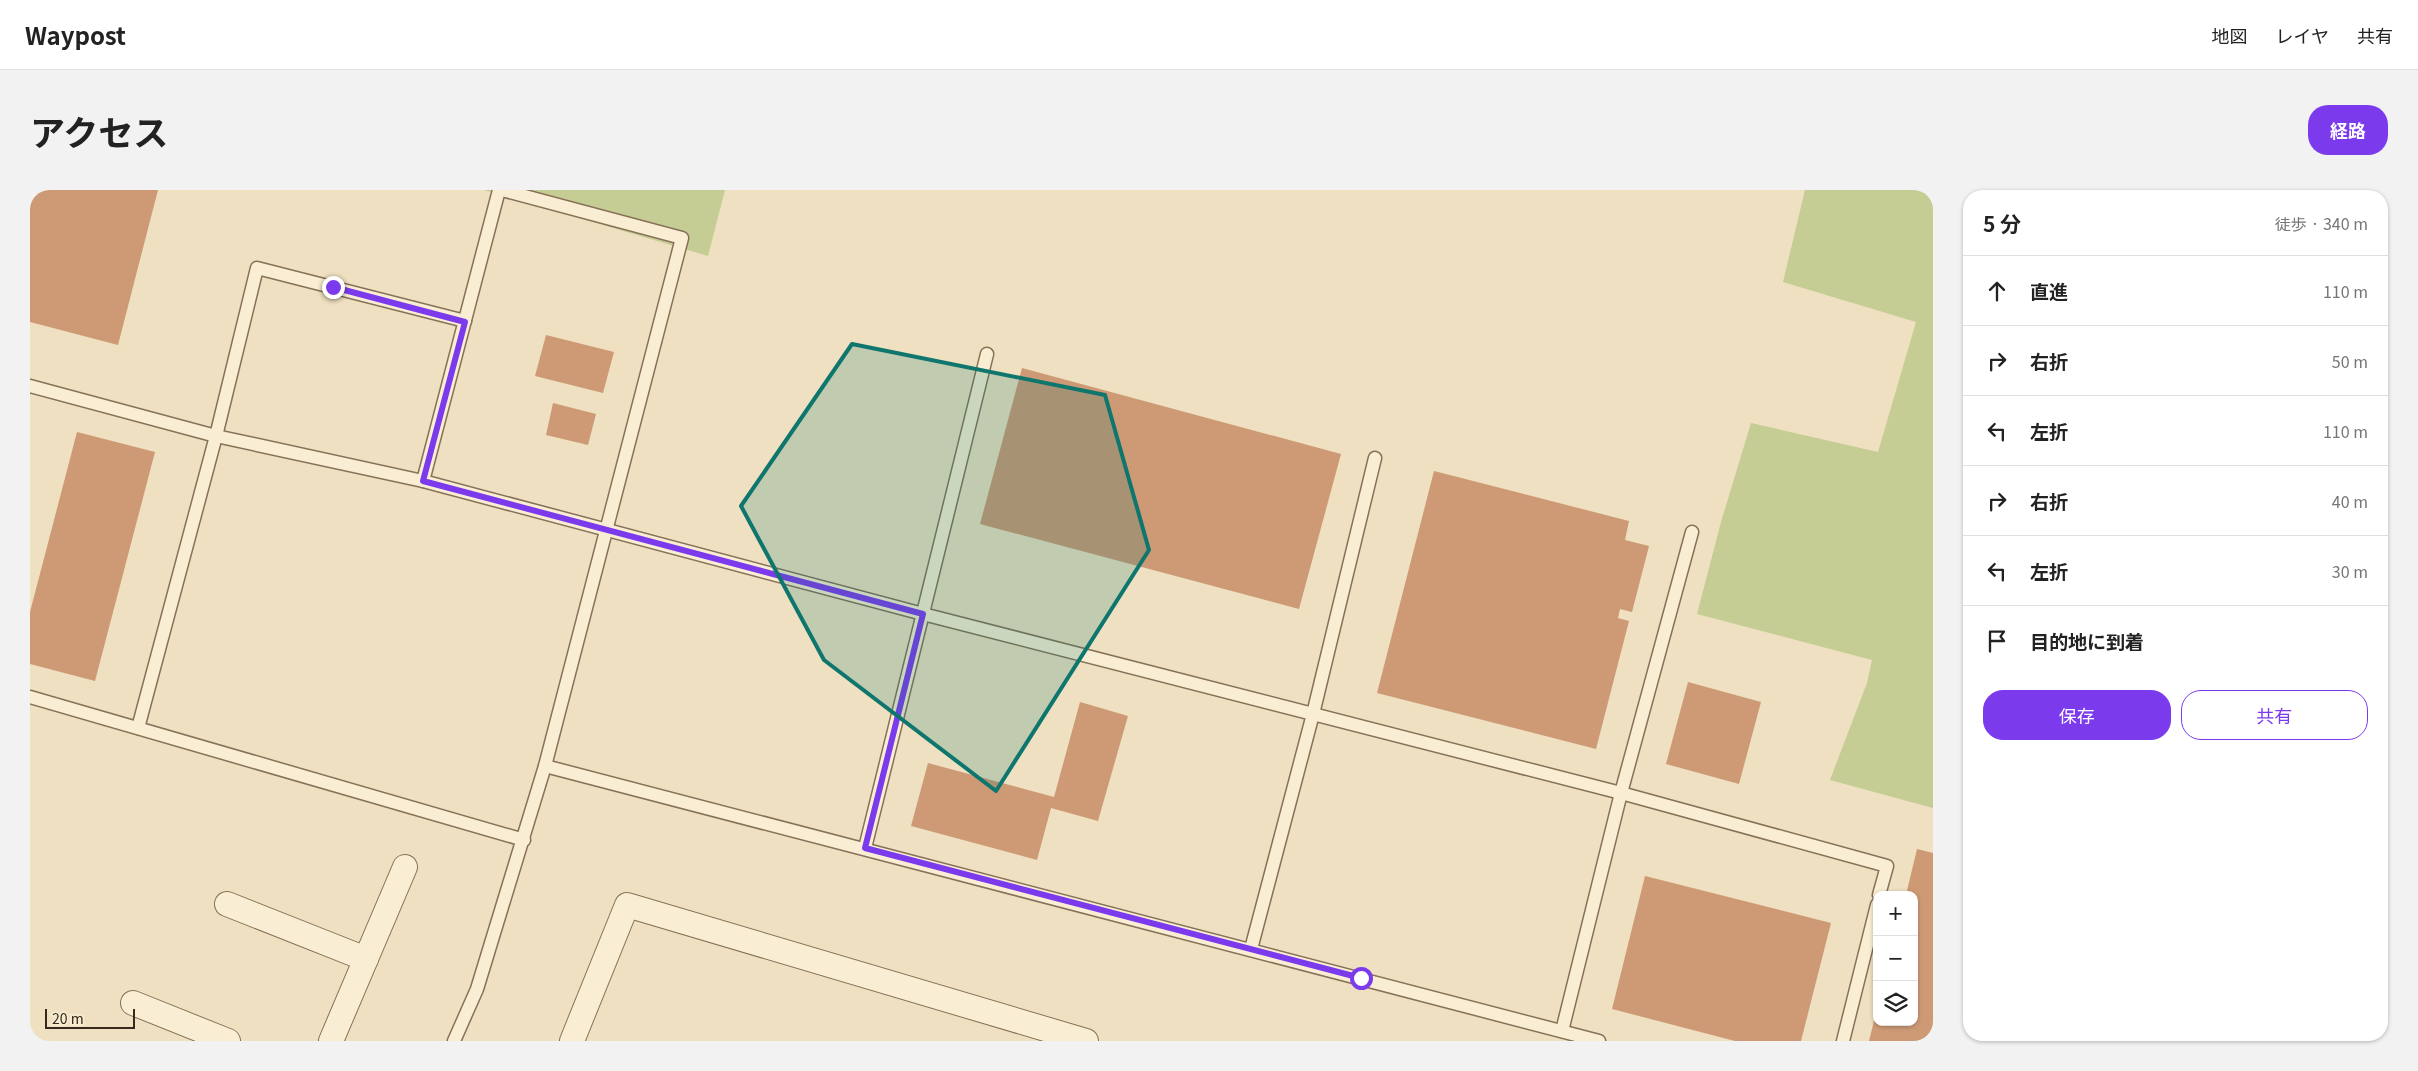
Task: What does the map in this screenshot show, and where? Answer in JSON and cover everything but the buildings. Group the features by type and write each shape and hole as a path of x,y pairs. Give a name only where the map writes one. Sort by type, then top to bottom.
{"street":[{"path":"330,1041 405,867"},
{"path":"226,904 366,959"},
{"path":"572,1041 627,904 1086,1041"},
{"path":"132,1003 228,1041"}],"lane":[{"path":"423,481 500,190 682,238 607,530 524,840 477,989 454,1041"},
{"path":"138,728 216,436 257,268 465,322"},
{"path":"865,848 987,354"},
{"path":"30,386 216,436 423,481 923,614 1621,794 1887,866 1880,891"},
{"path":"1251,949 1313,714 1376,458"},
{"path":"1562,1031 1621,794 1692,532"},
{"path":"30,696 524,840"},
{"path":"545,766 1599,1041"},
{"path":"1843,1041 1873,921"}],"highlighted area":[{"path":"852,344 1105,395 1149,550 996,791 824,660 741,506"}],"green space":[{"path":"484,190 725,190 708,256"},
{"path":"1805,190 1933,190 1933,808 1830,780 1867,683 1872,660 1697,614 1721,522 1751,423 1878,452 1916,322 1783,282"}],"route":[{"path":"333,287 465,322 423,481 923,614 865,848 1361,978"}]}
